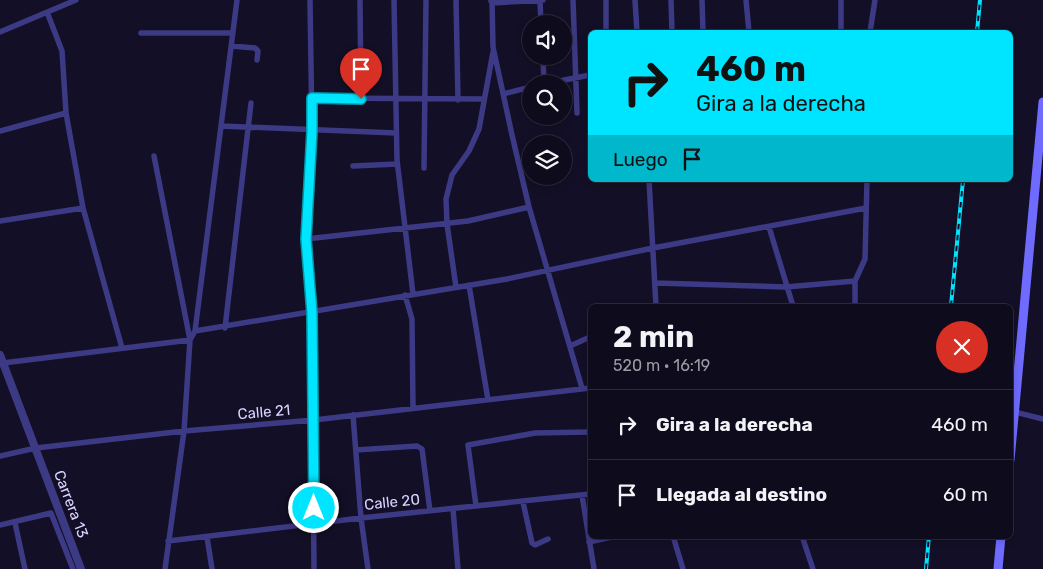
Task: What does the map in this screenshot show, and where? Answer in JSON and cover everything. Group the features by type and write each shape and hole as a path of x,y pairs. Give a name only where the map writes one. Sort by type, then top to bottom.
{"main road":[{"path":"1013,431 1040,153 1043,102"},
{"path":"998,569 1002,539"}],"street":[{"path":"0,32 76,0"},
{"path":"190,340 195,331 238,0"},
{"path":"310,0 312,131 306,239 312,313 314,569"},
{"path":"360,0 361,99"},
{"path":"394,0 397,164 413,294"},
{"path":"424,168 426,0"},
{"path":"456,0 458,100"},
{"path":"541,15 541,0 492,1 494,47 529,207 582,388"},
{"path":"573,0 574,78 577,113"},
{"path":"606,0 606,30"},
{"path":"635,0 636,30"},
{"path":"670,0 672,30"},
{"path":"702,0 703,30"},
{"path":"746,0 749,30"},
{"path":"841,0 841,30"},
{"path":"870,30 875,0"},
{"path":"47,12 62,52 66,113 83,208 122,348"},
{"path":"141,33 233,33"},
{"path":"231,46 255,48 258,51 257,60"},
{"path":"456,287 447,224 446,199 448,184 469,151 478,129 494,47"},
{"path":"543,65 544,84 588,74"},
{"path":"503,94 522,89"},
{"path":"312,98 395,100 484,99"},
{"path":"225,328 251,103"},
{"path":"0,131 66,113"},
{"path":"221,126 248,129 396,133"},
{"path":"154,156 190,340 184,431 165,569"},
{"path":"353,166 397,164"},
{"path":"649,182 656,304"},
{"path":"855,304 855,281 865,259 867,182"},
{"path":"306,239 447,224 529,207"},
{"path":"0,221 83,208"},
{"path":"195,331 225,328 548,271 653,248 866,208"},
{"path":"770,227 791,304"},
{"path":"655,283 786,287 855,281"},
{"path":"469,285 488,400"},
{"path":"405,295 412,319 413,408"},
{"path":"570,346 588,338"},
{"path":"2,359 190,340"},
{"name":"Carrera 13","path":"2,359 81,569"},
{"name":"Calle 21","path":"0,456 36,448 184,431 314,420 588,388"},
{"path":"1015,412 1043,420"},
{"path":"353,415 361,518 368,569"},
{"path":"476,506 468,445 535,433 588,432"},
{"path":"356,450 417,446 422,449 430,510"},
{"name":"Calle 20","path":"168,541 430,510 588,494"},
{"path":"582,495 588,535"},
{"path":"524,502 532,543 535,545 548,539"},
{"path":"453,509 458,569"},
{"path":"0,525 49,513 53,515 72,569"},
{"path":"15,522 25,569"},
{"path":"207,537 212,569"},
{"path":"589,539 594,569"},
{"path":"589,542 602,539"},
{"path":"674,539 683,569"},
{"path":"803,539 813,569"}],"railway":[{"path":"977,30 980,0"},
{"path":"951,304 963,182"},
{"path":"926,569 929,539"}],"route":[{"path":"314,508 312,313 306,239 312,98 361,99"}]}
